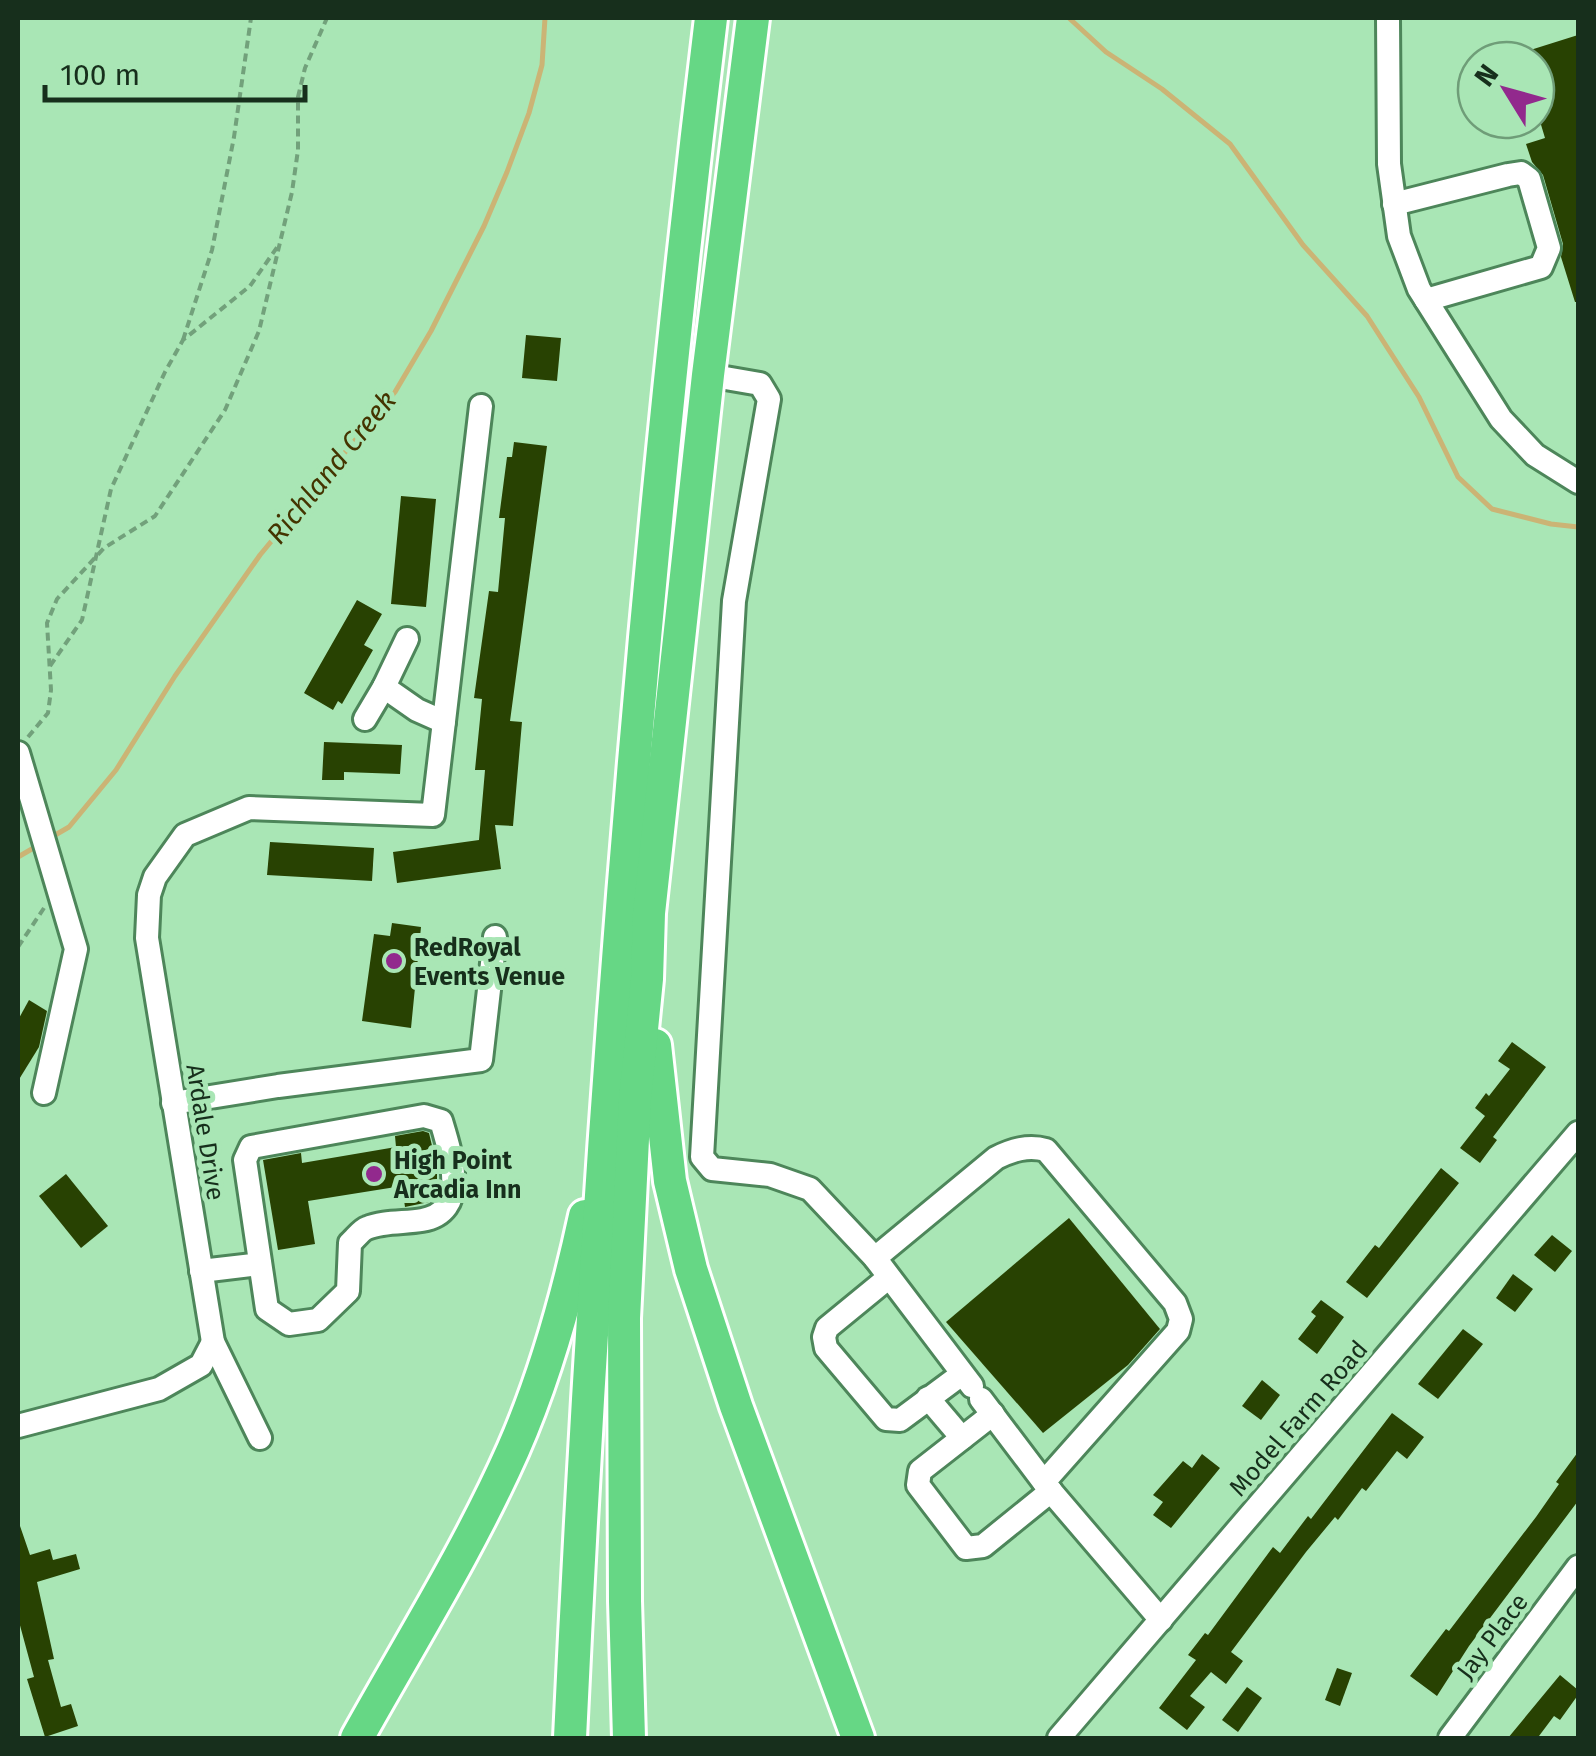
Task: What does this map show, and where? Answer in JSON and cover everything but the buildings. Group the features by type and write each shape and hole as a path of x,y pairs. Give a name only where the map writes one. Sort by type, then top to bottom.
{"highway":[{"path":"570,1738 610,1085 661,451 711,18"},
{"path":"629,1738 624,1318 650,896 708,375 753,18"},
{"path":"647,978 670,1181 691,1269 736,1406 858,1738"},
{"path":"358,1738 482,1516 514,1447 551,1347 576,1259 588,1203 593,1139 610,1085"}],"street":[{"path":"1388,18 1389,164 1399,236 1426,300 1501,419 1535,455 1578,482"},
{"path":"1394,204 1508,174 1520,173 1528,178 1548,248 1540,267 1426,300"},
{"path":"708,375 760,384 769,400 734,601 702,1157 712,1169 785,1178 810,1189 874,1258 1047,1486 1161,1620"},
{"path":"384,687 416,710 444,722 481,406"},
{"path":"365,719 407,639"},
{"name":"Ardale Drive","path":"260,1438 213,1342 146,921 155,878 185,834 249,808 432,815 444,722"},
{"path":"18,750 76,949 44,1093"},
{"path":"173,1104 480,1060 496,938"},
{"path":"424,1116 441,1122 455,1195 447,1209 428,1220 366,1228 350,1244 348,1291 318,1320 289,1324 266,1309 260,1264 244,1160 251,1147 424,1116"},
{"name":"Model Farm Road","path":"1059,1738 1578,1133"},
{"path":"874,1258 996,1158 1019,1148 1039,1148 1046,1150 1175,1303 1181,1318 1178,1331 1047,1486 983,1546 966,1548 917,1480 920,1471 962,1438 977,1393"},
{"path":"201,1271 260,1264"},
{"path":"888,1278 827,1328 824,1344 886,1419 900,1420 928,1398 977,1393"},
{"path":"18,1426 160,1388 201,1365 213,1342"},
{"path":"928,1398 962,1438"},
{"name":"Jay Place","path":"1450,1738 1578,1567"}],"path":[{"path":"48,668 82,620 111,489 183,340 212,250 234,137 250,18"},
{"path":"18,750 48,713 52,690 47,623 57,599 116,537 154,516 224,410 259,331 298,150 298,98 305,68 328,18"},
{"path":"183,340 250,286 280,242"},
{"path":"18,947 59,888"}],"waterway":[{"name":"Richland Creek","path":"50,838 69,827 116,770 175,676 260,555 395,392 431,331 507,172 542,65 545,18"},
{"path":"1069,18 1106,52 1162,89 1230,144 1303,245 1367,316 1419,397 1458,477 1492,509 1578,527"},
{"name":"Richland Creek","path":"18,857 37,846"}],"place":[{"name":"RedRoyal Events Venue","path":"394,961"},
{"name":"High Point Arcadia Inn","path":"374,1174"}]}
